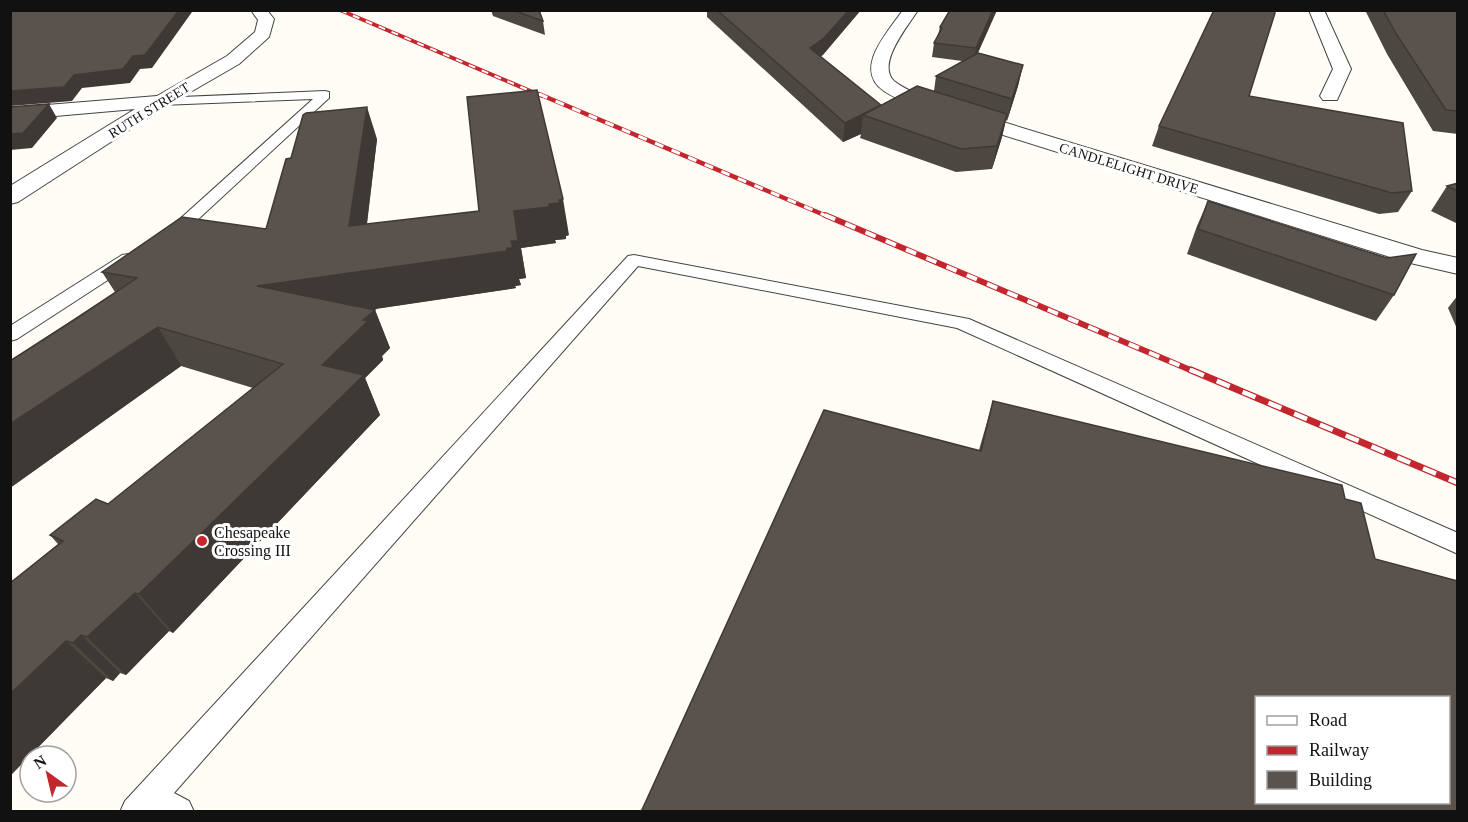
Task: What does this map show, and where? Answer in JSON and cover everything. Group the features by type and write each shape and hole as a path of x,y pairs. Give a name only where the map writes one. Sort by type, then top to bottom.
{"street":[{"name":"RUTH STREET","path":"10,197 161,100 233,60 263,34 266,20 258,10"},
{"name":"CANDLELIGHT DRIVE","path":"911,10 880,56 879,73 886,84 934,106 1414,256 1458,266"},
{"path":"1316,10 1342,69 1330,96"},
{"path":"10,114 161,100"}],"lane":[{"path":"158,240 187,221 325,96 161,100"},
{"path":"10,335 138,252"},
{"path":"178,812 143,804 634,260 962,323 1458,543"}],"building":[{"path":"10,10 179,10 145,55 133,56 123,69 74,75 64,87 10,91"},
{"path":"512,10 539,10 543,21"},
{"path":"717,10 849,10 824,38 810,48 881,105 845,123"},
{"path":"950,10 993,10 976,48 934,43"},
{"path":"1214,10 1274,10 1249,96 1403,123 1412,191 1392,193 1159,126"},
{"path":"1383,10 1458,10 1458,111 1446,110"},
{"path":"978,53 1023,65 1012,99 936,76"},
{"path":"917,86 1007,114 997,146 961,149 863,115"},
{"path":"537,90 563,199 559,200 560,203 549,204 549,207 514,211 518,241 511,241 513,248 507,248 507,251 257,286 375,310 363,320 368,321 322,365 364,375 139,594 135,593 87,637 81,635 73,643 66,641 10,694 10,583 63,541 50,535 96,499 108,504 283,364 158,327 10,424 10,361 137,278 102,272 182,217 266,229 286,159 291,158 303,115 306,113 367,107 349,226 479,211 467,97"},
{"path":"49,104 23,133 10,134 10,107"},
{"path":"1458,183 1458,191 1447,186"},
{"path":"1208,201 1387,258 1416,254 1394,295 1198,229"},
{"path":"993,401 1342,485 1345,499 1361,503 1375,559 1458,581 1458,812 641,812 824,410 981,451"}],"railway":[{"path":"340,10 542,96"},
{"path":"539,94 829,217"},
{"path":"825,215 1195,372"},
{"path":"1191,370 1458,483"}],"place":[{"name":"Chesapeake Crossing III","path":"202,541"}]}
